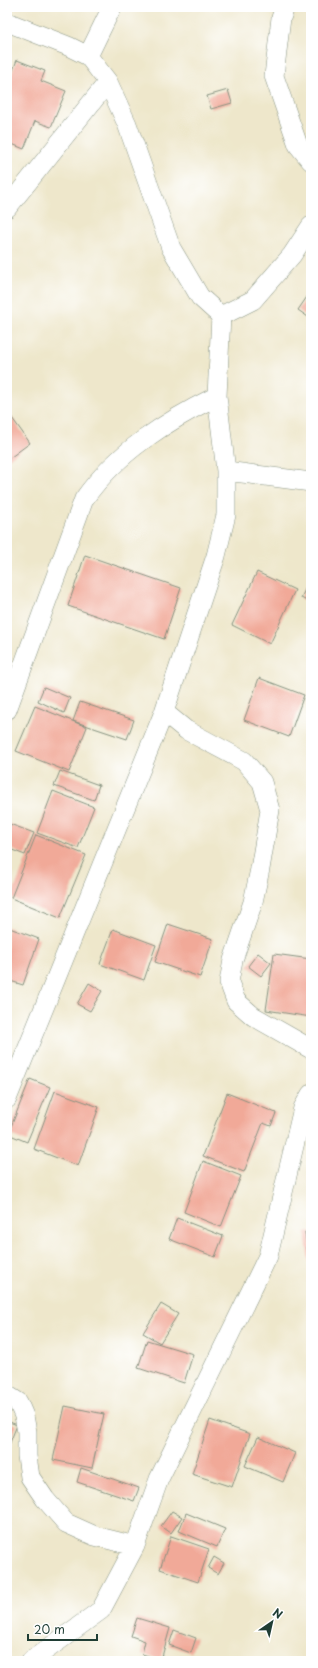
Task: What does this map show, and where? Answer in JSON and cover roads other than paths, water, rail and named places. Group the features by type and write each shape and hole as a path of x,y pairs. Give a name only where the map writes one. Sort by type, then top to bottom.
{"street":[{"path":"88,56 112,7"},
{"path":"285,7 281,18 274,76 298,144 311,161"},
{"path":"7,22 68,46 88,56 108,82 127,124 171,248 200,297 221,316"},
{"path":"7,208 108,82"},
{"path":"221,316 253,300 292,255 311,226"},
{"path":"7,1099 164,712 216,556 226,515 226,471 217,396 221,316"},
{"path":"7,710 84,499 96,482 140,442 164,425 217,396"},
{"path":"226,471 311,482"},
{"path":"164,712 186,730 244,761 262,782 270,810 262,862 252,902 233,960 229,982 236,1001 253,1016 311,1049"},
{"path":"31,1661 101,1610 135,1546 159,1479 268,1256 303,1108 311,1094"},
{"path":"7,1395 18,1402 24,1416 27,1432 27,1456 30,1477 66,1523 95,1536 135,1546"}]}
